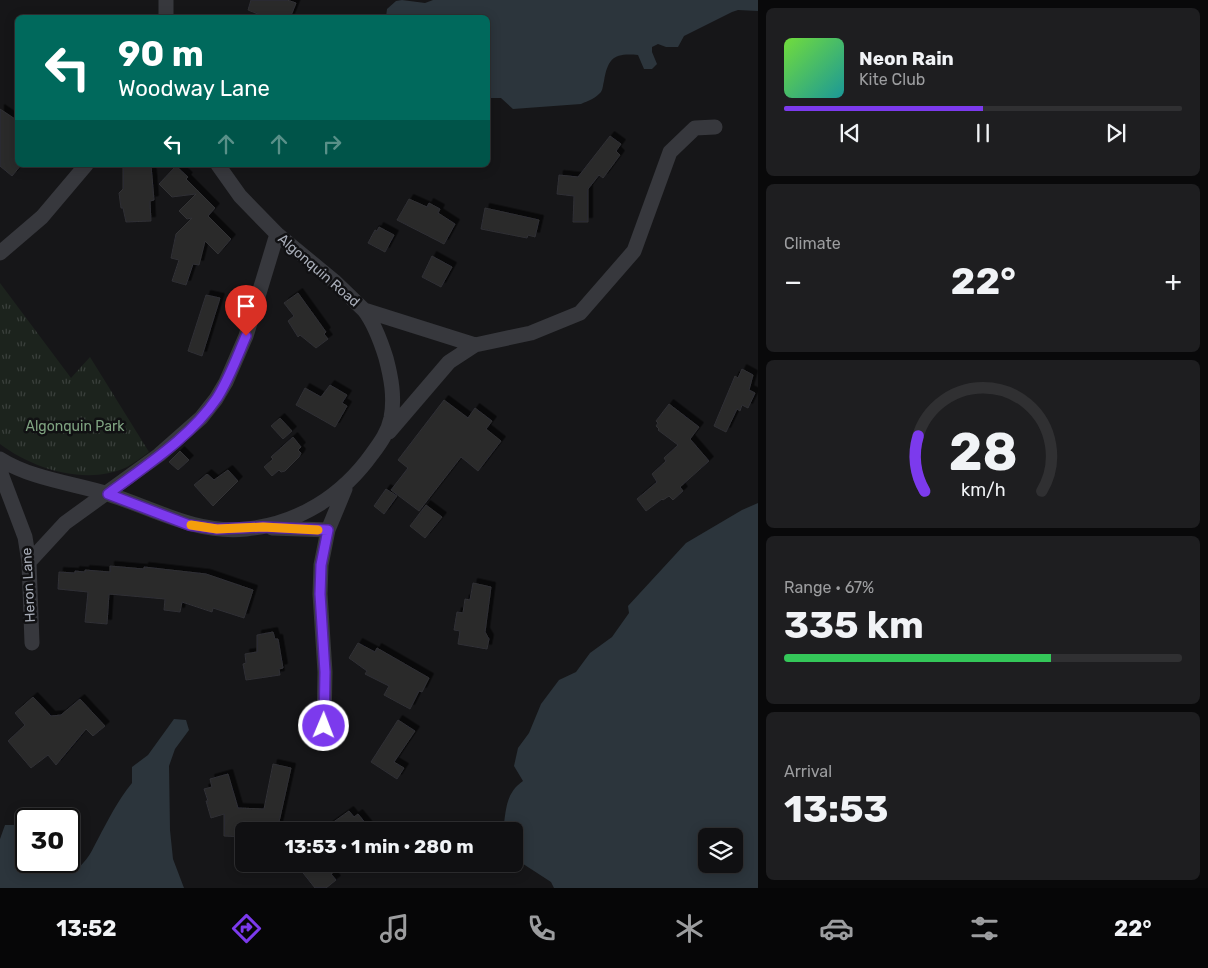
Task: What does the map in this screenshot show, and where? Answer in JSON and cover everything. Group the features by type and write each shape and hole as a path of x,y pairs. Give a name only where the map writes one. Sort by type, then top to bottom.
{"street":[{"path":"163,15 166,1"},
{"path":"166,1 166,15"},
{"path":"263,527 316,507 347,485 361,471 386,436 448,362 475,345 531,333 580,313 634,251 670,152 695,128 715,127"},
{"path":"0,253 42,216 84,167"},
{"name":"Algonquin Road","path":"219,167 240,196 277,234 334,281 364,310 475,345"},
{"path":"29,562 65,523 108,494 159,455 201,418 216,398 246,336 277,234"},
{"path":"364,310 383,348 391,378 392,407 386,436"},
{"path":"0,459 29,473 108,494 189,525 217,529 263,527 328,530"},
{"name":"Heron Lane","path":"0,471 25,537 29,562 32,643"},
{"path":"324,726 325,672 320,594 321,565 328,530 347,485"}],"green space":[{"name":"Algonquin Park","path":"0,283 71,378 90,357 149,452 127,467 95,475 78,475 61,472 28,461 0,444"}],"shaded area":[{"path":"433,0 758,0 758,11 738,10 732,12 684,36 678,47 666,47 658,44 652,47 657,64 652,69 644,69 638,55 624,55 614,58 608,67 601,92 594,98 581,104 513,109 501,98 490,98 490,15 386,15 387,9 396,1 425,3"},
{"path":"758,503 758,888 554,888 551,882 523,864 523,822 504,822 507,803 513,791 523,781 514,766 518,748 529,733 541,704 559,680 576,672 590,653 612,637 629,613 628,606 686,543 742,510"},
{"path":"174,719 186,720 189,730 175,749 169,766 170,830 173,859 184,888 0,888 0,839 5,825 15,825 15,873 80,873 80,866 88,857 122,796 132,783 132,767 148,755"}],"building":[{"path":"251,0 287,0 296,3 291,15 260,15 248,10"},
{"path":"0,109 15,119 15,167 19,167 12,176 0,166"},
{"path":"610,136 621,144 616,151 620,155 603,178 599,175 588,189 588,222 573,222 574,196 557,194 559,175 578,177"},
{"path":"123,167 151,167 154,200 150,201 151,221 126,222 123,208 121,208 119,193 123,189"},
{"path":"177,167 188,177 186,179 215,208 208,216 231,239 218,254 205,241 199,265 193,264 186,285 172,281 179,260 171,258 176,234 192,218 187,219 179,211 196,194 172,197 159,184"},
{"path":"409,199 427,207 429,203 440,209 438,213 455,224 444,244 397,220"},
{"path":"485,208 539,220 535,237 528,235 527,238 481,229"},
{"path":"379,227 394,235 385,252 368,243 375,230 377,231"},
{"path":"432,256 452,267 441,287 422,277"},
{"path":"298,293 326,332 324,334 328,339 316,348 300,335 298,337 288,321 294,316 284,303"},
{"path":"206,295 220,298 202,356 188,351"},
{"path":"742,369 753,375 749,390 755,393 748,408 742,405 740,411 737,409 726,432 714,426 735,376 738,378"},
{"path":"330,385 347,395 342,403 347,406 335,427 296,405 305,388 321,397"},
{"path":"444,400 468,418 475,408 492,421 486,429 501,441 478,471 461,457 419,511 391,490 408,468 398,460"},
{"path":"669,404 699,427 690,439 709,461 680,487 683,491 673,500 669,496 646,511 637,499 657,482 652,474 666,461 664,458 678,445 658,430 656,426 658,423 656,421"},
{"path":"280,418 292,431 283,439 271,426"},
{"path":"293,437 301,447 298,450 301,453 299,457 285,471 281,472 279,470 272,476 264,467 273,459 271,457"},
{"path":"180,451 189,460 178,470 169,462"},
{"path":"228,470 238,481 213,506 194,485 207,474 214,480"},
{"path":"386,489 397,496 384,514 374,506"},
{"path":"426,505 442,517 425,538 410,526"},
{"path":"110,566 144,569 144,567 206,574 253,590 244,618 213,608 212,612 182,602 180,612 164,610 165,599 109,594 107,624 85,622 88,592 58,589 59,572 75,573 75,571 85,572 85,570 110,572"},
{"path":"473,583 491,587 485,632 489,639 487,649 458,644 460,631 454,630 457,612 463,613 465,599 470,600"},
{"path":"273,632 275,639 278,639 283,668 279,669 280,675 246,680 243,664 246,663 245,654 257,652 257,635"},
{"path":"358,643 375,652 377,648 429,678 422,692 419,691 410,709 384,695 389,686 365,674 367,671 349,658"},
{"path":"33,697 51,716 61,715 80,699 105,726 93,736 86,729 56,765 48,755 31,768 8,741 25,725 15,713"},
{"path":"398,720 415,731 394,762 404,768 397,779 371,762"},
{"path":"273,764 291,768 279,822 235,822 235,837 224,836 224,814 211,818 204,789 212,787 210,779 228,774 238,808 264,809"},
{"path":"349,811 354,817 358,814 365,822 334,822"},
{"path":"302,872 334,872 331,874 336,880 326,888 315,888"}],"slow traffic":[{"path":"191,525 217,529 263,527 318,530"}],"route":[{"path":"246,336 226,382 201,418 159,455 108,494 189,525 217,529 263,527 273,529 328,530 321,565 320,594 325,672 324,726"}]}
